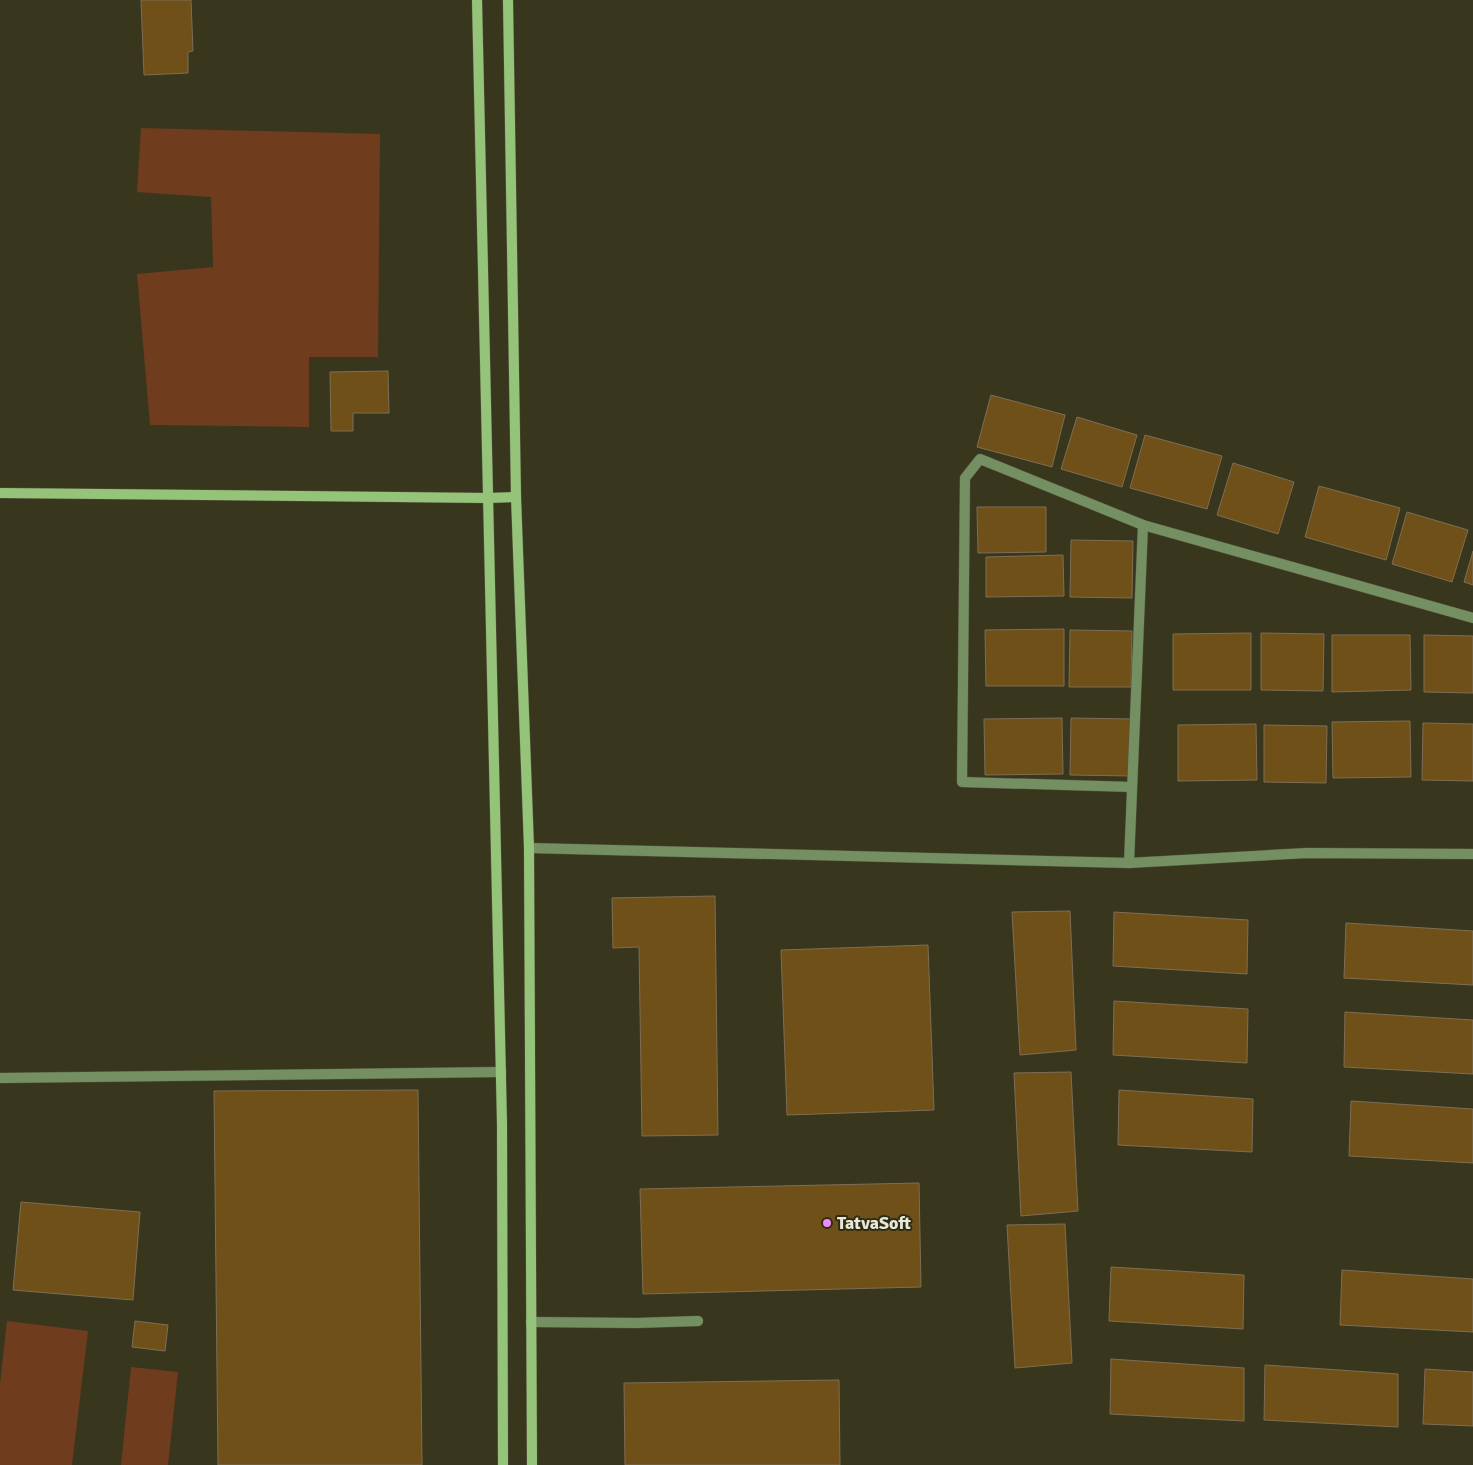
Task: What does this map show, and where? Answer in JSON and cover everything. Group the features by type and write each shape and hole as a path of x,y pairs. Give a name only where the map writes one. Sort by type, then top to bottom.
{"main road":[{"path":"477,0 502,1124 503,1465"},
{"path":"508,0 516,497 529,848 532,1465"},
{"path":"0,493 516,497"}],"street":[{"path":"1132,787 962,782 965,478 980,459 1143,525 1473,618"},
{"path":"1129,864 1143,525"},
{"path":"529,848 1129,864 1308,853 1473,854"},
{"path":"0,1078 501,1072"},
{"path":"531,1322 636,1323 698,1321"}],"shaded area":[{"path":"141,128 380,134 378,357 309,357 309,427 150,425 137,274 213,267 211,197 137,192"},
{"path":"7,1321 88,1331 72,1465 0,1465 0,1384"},
{"path":"131,1367 178,1372 168,1465 121,1465"}],"building":[{"path":"141,0 191,0 193,51 188,52 188,73 144,75"},
{"path":"388,371 389,413 353,413 353,431 331,431 330,372"},
{"path":"991,395 1065,415 1052,467 977,447"},
{"path":"1077,417 1137,435 1122,487 1061,469"},
{"path":"1145,435 1222,456 1207,509 1130,488"},
{"path":"1233,463 1294,482 1278,534 1217,515"},
{"path":"1319,486 1400,508 1386,560 1305,537"},
{"path":"977,507 1046,507 1046,552 978,553"},
{"path":"1407,512 1468,530 1452,582 1392,564"},
{"path":"1071,540 1133,541 1132,598 1070,597"},
{"path":"1473,551 1473,585 1464,582"},
{"path":"1063,555 1064,596 986,597 986,557"},
{"path":"1064,629 1064,686 986,686 985,630"},
{"path":"1070,630 1132,631 1131,687 1069,687"},
{"path":"1251,633 1251,690 1173,690 1173,634"},
{"path":"1261,633 1324,634 1323,691 1261,690"},
{"path":"1332,635 1410,635 1411,690 1332,692"},
{"path":"1424,635 1473,636 1473,693 1424,692"},
{"path":"1062,718 1063,774 985,775 984,719"},
{"path":"1071,718 1133,719 1132,776 1070,775"},
{"path":"1410,721 1411,777 1333,778 1332,722"},
{"path":"1423,723 1473,724 1473,781 1422,780"},
{"path":"1256,724 1257,780 1178,781 1178,725"},
{"path":"1264,725 1327,726 1326,783 1264,782"},
{"path":"715,896 718,1135 642,1136 639,947 613,948 612,898"},
{"path":"1070,911 1076,1050 1020,1055 1012,912"},
{"path":"1114,912 1248,920 1247,974 1113,966"},
{"path":"1346,923 1473,931 1473,985 1344,978"},
{"path":"928,945 934,1110 787,1115 781,950"},
{"path":"1114,1001 1248,1009 1247,1063 1113,1055"},
{"path":"1345,1012 1473,1020 1473,1074 1344,1067"},
{"path":"1071,1072 1078,1211 1021,1216 1014,1073"},
{"path":"418,1090 422,1465 218,1465 214,1091"},
{"path":"1119,1090 1253,1099 1252,1152 1118,1145"},
{"path":"1351,1101 1473,1109 1473,1163 1349,1156"},
{"path":"919,1183 921,1287 643,1294 640,1189"},
{"path":"21,1202 140,1212 133,1300 13,1290"},
{"path":"1065,1224 1072,1363 1015,1368 1007,1225"},
{"path":"1111,1267 1244,1275 1243,1329 1109,1321"},
{"path":"1342,1270 1473,1279 1473,1332 1340,1325"},
{"path":"135,1321 168,1325 165,1351 132,1347"},
{"path":"1111,1359 1244,1368 1244,1421 1110,1414"},
{"path":"1265,1365 1398,1374 1398,1427 1264,1420"},
{"path":"1425,1369 1473,1372 1473,1426 1423,1424"},
{"path":"839,1380 840,1465 625,1465 624,1383"}],"place":[{"name":"TatvaSoft","path":"827,1223"}]}
